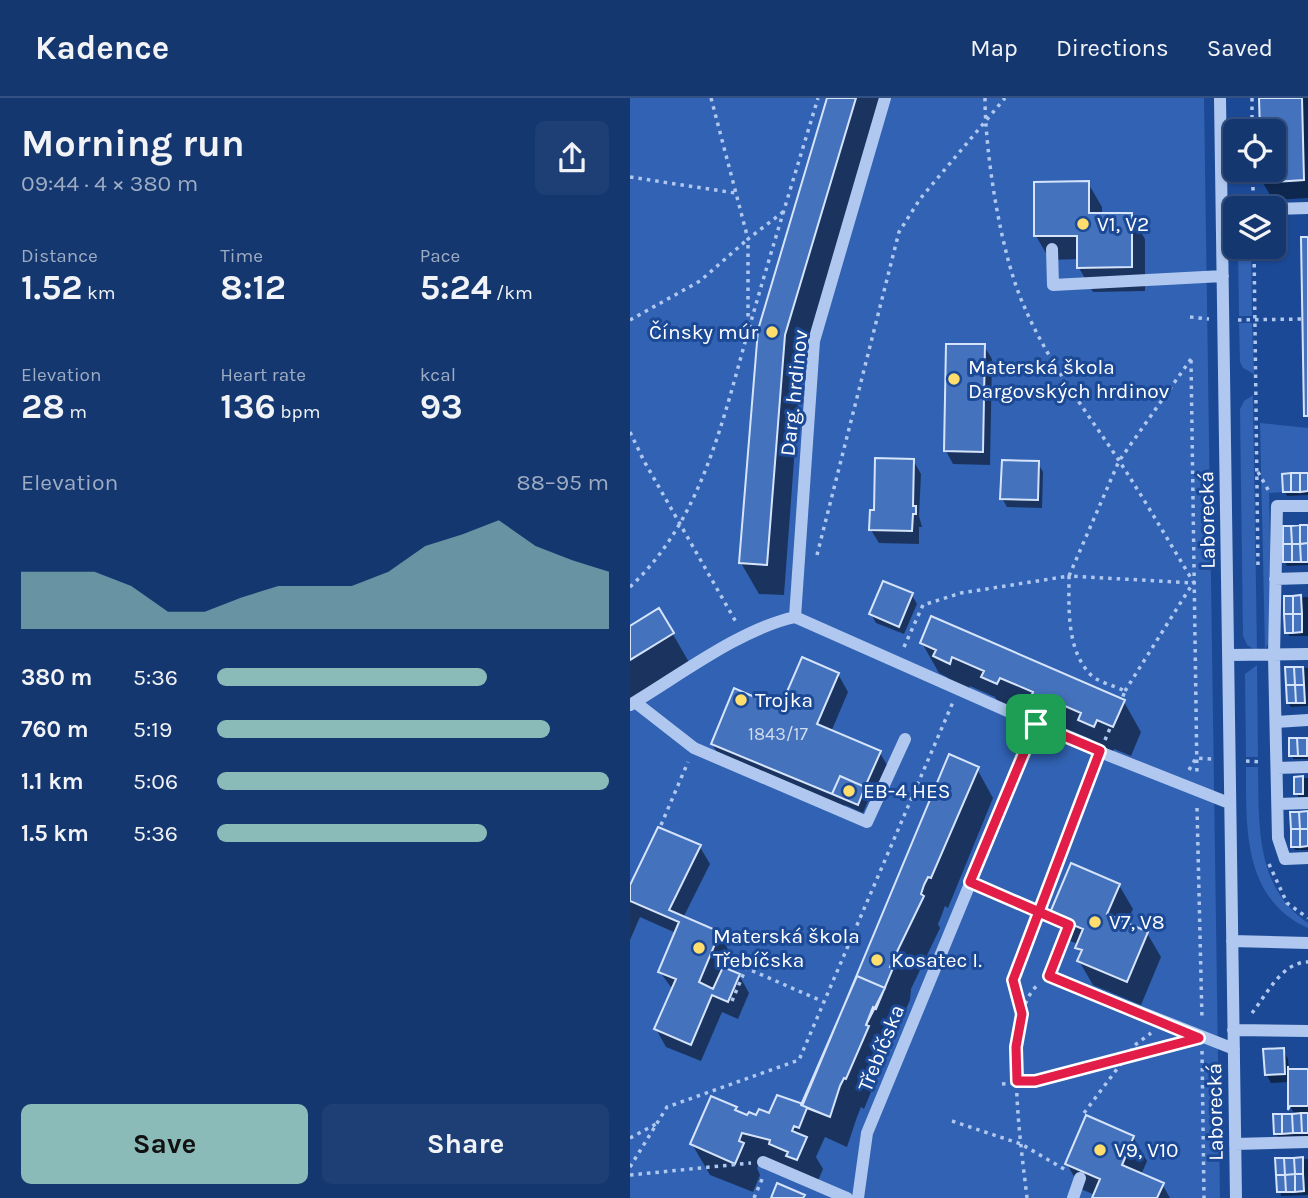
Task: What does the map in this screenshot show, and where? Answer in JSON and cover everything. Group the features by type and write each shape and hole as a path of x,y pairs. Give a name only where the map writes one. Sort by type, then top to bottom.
{"street":[{"name":"Darg. hrdinov","path":"795,617 814,341 886,98"},
{"name":"Laborecká","path":"1220,98 1236,1198"},
{"path":"1286,209 1308,208"},
{"path":"1052,249 1053,285 1193,280 1223,276"},
{"path":"1308,506 1277,506 1274,656 1278,838 1285,859 1308,858"},
{"path":"1275,579 1308,578"},
{"path":"905,739 867,822 694,748 633,704 745,637 778,621 795,617 1036,724 1229,803"},
{"path":"1228,655 1308,654"},
{"path":"1276,722 1308,720"},
{"name":"Třebíčska","path":"858,1198 867,1133 1036,724"},
{"path":"1277,768 1308,767"},
{"path":"1279,804 1308,803"},
{"path":"1069,925 1049,976 1200,1038 1234,1049"},
{"path":"1232,941 1308,943"},
{"path":"1233,1030 1308,1031"},
{"path":"1235,1144 1308,1142"},
{"path":"766,1163 848,1198"},
{"path":"1073,1198 1080,1178"}],"path":[{"path":"711,98 748,239 748,332"},
{"path":"630,587 648,571 680,524 714,452 818,98"},
{"path":"985,98 985,122 1002,229 1022,303 1042,346 1119,461 1194,583"},
{"path":"815,561 899,232 920,199 1005,98"},
{"path":"1252,98 1252,119"},
{"path":"630,177 736,192"},
{"path":"630,320 700,281 784,211"},
{"path":"1254,320 1302,319"},
{"path":"1125,691 1091,675 1078,652 1071,632 1069,576 1119,461 1191,359 1197,778"},
{"path":"630,432 745,637"},
{"path":"1257,470 1277,506"},
{"path":"901,654 923,604 961,593 1069,576 1194,583"},
{"path":"1122,699 1194,583"},
{"path":"630,1167 667,1107 799,1060 958,689"},
{"path":"661,825 694,748"},
{"path":"1022,1014 1013,980 1100,751"},
{"path":"1196,758 1212,759"},
{"path":"1197,808 1205,1198"},
{"path":"970,882 1069,925"},
{"path":"1252,1013 1288,967 1299,962 1308,962"},
{"path":"732,1002 746,968 824,1002"},
{"path":"1027,1198 1016,1047 1022,1014 1030,991 1049,976"},
{"path":"1084,1113 1126,1057 1163,1023"},
{"path":"1002,1084 1035,1081 1200,1038"},
{"path":"952,1121 1021,1144 1080,1178"},
{"path":"630,1138 658,1123"},
{"path":"630,1175 766,1163 754,1198"}],"shaded area":[{"path":"630,98 1204,98 1220,1198 630,1198"},
{"path":"1238,259 1251,259 1252,316 1239,316"},
{"path":"1239,323 1252,323 1254,374 1243,368 1240,362"},
{"path":"1253,395 1257,651 1247,645 1243,636 1240,409 1244,401"},
{"path":"1260,423 1308,428 1308,473 1282,474 1283,492 1269,493 1272,637 1265,649"},
{"path":"1257,665 1258,757 1246,757 1245,674"},
{"path":"1246,767 1258,767 1260,832 1269,873 1278,892 1291,909 1308,923 1308,928 1287,915 1271,899 1260,880 1248,837"}],"building":[{"name":"Čínsky múr","path":"827,98 856,98 785,335 767,565 739,563 758,330"},
{"path":"1259,98 1302,98 1304,180 1286,181 1286,119 1260,119"},
{"name":"V1, V2","path":"1089,181 1089,213 1132,213 1132,267 1077,268 1077,236 1034,236 1034,182"},
{"path":"1301,237 1308,237 1308,416 1304,416"},
{"path":"946,344 985,344 983,452 944,451"},
{"path":"875,458 914,459 913,506 916,506 916,514 913,514 912,531 869,530 870,510 874,510"},
{"path":"1002,460 1039,461 1038,500 1000,499"},
{"path":"1291,473 1291,492 1283,492 1282,474"},
{"path":"1291,473 1300,473 1300,492 1291,492"},
{"path":"1300,473 1308,473 1308,491 1300,492"},
{"path":"1300,525 1308,525 1308,543 1300,544"},
{"path":"1300,525 1300,544 1292,544 1291,526"},
{"path":"1283,526 1291,526 1292,544 1283,544"},
{"path":"1308,543 1308,562 1301,562 1300,544"},
{"path":"1283,544 1292,544 1292,562 1283,562"},
{"path":"1292,544 1300,544 1301,562 1292,562"},
{"path":"883,581 913,593 899,627 869,614"},
{"path":"1301,595 1302,614 1293,614 1293,596"},
{"path":"1284,596 1293,596 1293,614 1284,614"},
{"path":"659,608 674,633 630,660 630,626"},
{"path":"1284,614 1293,614 1293,633 1285,633"},
{"path":"1293,614 1302,614 1302,632 1293,633"},
{"path":"931,616 1125,700 1113,727 1097,720 1094,727 1078,720 1081,713 1049,699 1046,706 1030,699 1033,692 1000,678 997,684 981,677 984,671 952,657 950,664 933,656 936,650 920,643"},
{"path":"802,657 839,673 817,724 881,751 865,787 840,776 832,794 711,744 734,688 780,708"},
{"path":"1285,667 1294,667 1295,685 1286,685"},
{"path":"1294,667 1303,667 1304,685 1295,685"},
{"path":"1286,685 1295,685 1296,703 1287,703"},
{"path":"1295,685 1304,685 1305,703 1296,703"},
{"path":"1289,738 1297,738 1298,756 1289,756"},
{"path":"1297,738 1307,738 1307,756 1298,756"},
{"name":"Kosatec I.","path":"949,754 979,767 931,878 928,877 924,885 921,894 924,896 890,967 893,968 876,1009 873,1007 866,1025 869,1026 846,1079 844,1078 840,1086 830,1117 807,1108 799,1128 794,1126 792,1131 807,1137 797,1160 786,1156 788,1152 769,1144 770,1140 742,1133 739,1141 744,1143 735,1164 690,1144 711,1096 737,1107 735,1110 747,1115 749,1112 756,1115 759,1109 769,1113 777,1095 803,1104"},
{"name":"EB-4 HES","path":"840,776 865,787 858,805 832,794"},
{"path":"1303,776 1303,794 1294,794 1294,777"},
{"path":"1308,811 1308,829 1300,829 1299,812"},
{"path":"1290,812 1299,812 1300,829 1291,829"},
{"path":"658,827 701,845 669,910 720,932 699,982 713,989 723,967 740,974 728,1002 712,995 691,1045 654,1029 676,979 658,972 679,922 630,901 630,885"},
{"path":"1291,829 1300,829 1300,847 1291,847"},
{"path":"1300,829 1308,829 1308,846 1300,847"},
{"name":"V7, V8","path":"1071,863 1120,884 1107,914 1148,932 1127,982 1077,961 1082,950 1075,948 1083,929 1049,915"},
{"path":"857,976 885,988 866,1025 869,1026 846,1079 844,1078 840,1086 830,1117 801,1105"},
{"path":"1284,1048 1285,1074 1265,1075 1263,1049"},
{"path":"1288,1069 1308,1069 1308,1106 1290,1106 1288,1110"},
{"path":"1301,1113 1302,1133 1293,1133 1292,1114"},
{"path":"1301,1113 1308,1113 1308,1133 1302,1133"},
{"path":"1273,1114 1282,1114 1282,1134 1274,1134"},
{"path":"1282,1114 1292,1114 1293,1133 1282,1134"},
{"name":"V9, V10","path":"1086,1115 1134,1136 1122,1165 1164,1183 1157,1198 1092,1198 1100,1179 1065,1164"},
{"path":"1303,1157 1303,1174 1295,1174 1294,1158"},
{"path":"1275,1158 1284,1158 1285,1175 1276,1175"},
{"path":"1284,1158 1294,1158 1295,1174 1285,1175"},
{"path":"1295,1174 1303,1174 1304,1191 1295,1192"},
{"path":"1295,1174 1295,1192 1286,1192 1285,1175"},
{"path":"1276,1175 1285,1175 1286,1192 1277,1192"},
{"path":"777,1183 805,1195 803,1198 771,1198"}],"place":[{"name":"V1, V2","path":"1083,224"},
{"name":"Čínsky múr","path":"772,332"},
{"name":"Materská škola Dargovských hrdinov","path":"954,379"},
{"name":"Trojka","path":"741,700"},
{"name":"EB-4 HES","path":"849,791"},
{"name":"V7, V8","path":"1095,922"},
{"name":"Materská škola Třebíčska","path":"699,948"},
{"name":"Kosatec I.","path":"877,960"},
{"name":"V9, V10","path":"1100,1150"}],"route":[{"path":"1036,724 970,882 1039,912 1069,925 1049,976 1199,1038 1035,1081 1017,1081 1016,1047 1022,1014 1013,980 1019,962 1039,912 1061,855 1100,751 1036,724"}]}
